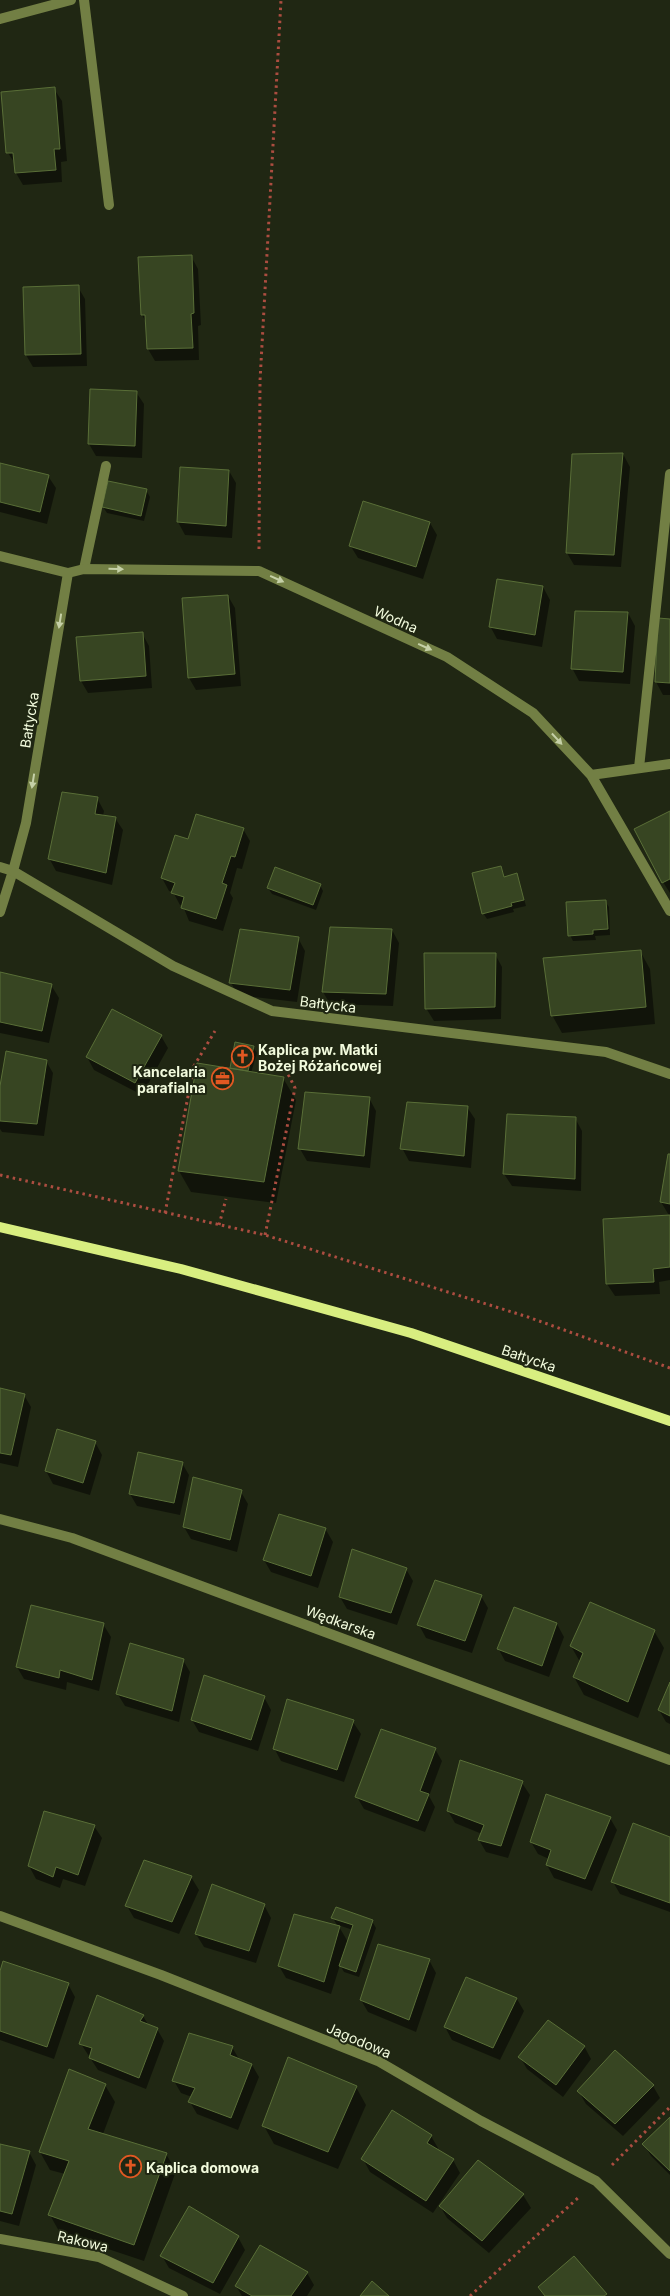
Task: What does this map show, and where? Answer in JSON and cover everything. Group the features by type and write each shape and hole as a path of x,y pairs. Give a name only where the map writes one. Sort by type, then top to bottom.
{"main road":[{"name":"Bałtycka","path":"0,1227 181,1269 411,1333 670,1421"}],"street":[{"path":"0,19 71,0"},
{"path":"84,0 109,205"},
{"path":"84,569 106,466"},
{"path":"639,768 670,474"},
{"name":"Wodna","path":"0,556 68,573 84,569 259,571 447,657 533,713 591,775 670,911"},
{"name":"Bałtycka","path":"13,871 26,822 68,573"},
{"path":"591,775 670,764"},
{"name":"Bałtycka","path":"0,867 13,871 173,966 272,1011 606,1052 670,1074"},
{"path":"0,912 13,871"},
{"name":"Wędkarska","path":"0,1519 72,1538 670,1760"},
{"name":"Jagodowa","path":"0,1916 161,1975 378,2061 481,2121 596,2182 670,2254"},
{"name":"Rakowa","path":"0,2238 99,2257 183,2296"}],"path":[{"path":"259,571 260,381 281,0"},
{"path":"165,1213 194,1066 215,1031"},
{"path":"265,1235 295,1088 285,1068"},
{"path":"0,1175 265,1235 528,1318 670,1368"},
{"path":"219,1225 226,1199"},
{"path":"470,2296 596,2182 670,2107"}],"building":[{"path":"55,87 60,149 54,149 56,170 15,173 13,153 6,153 1,92"},
{"path":"192,255 194,313 191,314 193,348 147,349 145,315 141,315 138,257"},
{"path":"79,285 81,354 25,355 23,287"},
{"path":"90,389 137,391 135,446 88,444"},
{"path":"623,453 614,555 566,553 572,454"},
{"path":"0,463 49,475 40,512 0,502"},
{"path":"180,467 229,470 226,526 177,522"},
{"path":"108,481 147,489 141,516 102,507"},
{"path":"363,501 430,522 416,567 349,546"},
{"path":"497,579 543,586 535,635 489,627"},
{"path":"228,595 235,674 188,678 182,598"},
{"path":"575,611 628,612 623,672 571,669"},
{"path":"658,618 670,619 670,683 655,682"},
{"path":"143,632 146,676 80,681 76,637"},
{"path":"62,792 98,797 95,814 116,817 106,873 48,859"},
{"path":"670,811 670,879 662,883 634,829"},
{"path":"196,814 244,828 235,857 231,856 222,883 227,885 216,919 181,908 184,897 171,893 175,883 161,878 175,835 188,839"},
{"path":"501,866 504,877 517,873 524,900 511,903 512,906 482,914 472,873"},
{"path":"275,867 321,884 313,905 267,888"},
{"path":"606,900 608,929 593,930 593,934 568,936 566,902"},
{"path":"330,927 392,929 386,994 322,992"},
{"path":"240,929 299,937 290,990 229,983"},
{"path":"641,950 646,1007 551,1016 543,958"},
{"path":"424,953 496,953 495,1007 425,1009"},
{"path":"0,972 52,984 42,1031 0,1022"},
{"path":"112,1009 162,1035 135,1083 86,1057"},
{"name":"Kaplica pw. Matki Bożej Różańcowej","path":"235,1042 254,1046 248,1071 230,1068"},
{"path":"6,1051 47,1060 37,1124 0,1121 0,1086"},
{"path":"197,1063 284,1077 264,1182 178,1171"},
{"path":"305,1092 370,1097 364,1156 298,1149"},
{"path":"407,1102 468,1106 464,1156 400,1149"},
{"path":"507,1114 576,1117 575,1179 503,1174"},
{"path":"668,1154 670,1154 670,1204 660,1202"},
{"path":"670,1215 670,1267 653,1269 654,1282 606,1284 603,1219"},
{"path":"0,1388 25,1394 11,1455 0,1453"},
{"path":"57,1429 96,1441 83,1483 45,1471"},
{"path":"138,1452 183,1462 174,1503 129,1494"},
{"path":"193,1477 242,1490 230,1540 183,1527"},
{"path":"279,1514 326,1528 311,1576 263,1560"},
{"path":"352,1549 407,1568 391,1613 339,1597"},
{"path":"435,1580 482,1595 465,1641 417,1625"},
{"path":"590,1602 655,1630 628,1702 573,1677 583,1653 570,1646"},
{"path":"31,1605 104,1623 92,1680 60,1670 59,1678 16,1667"},
{"path":"514,1607 557,1623 542,1666 497,1649"},
{"path":"130,1643 184,1659 172,1711 116,1694"},
{"path":"204,1675 265,1696 251,1740 191,1720"},
{"path":"670,1682 670,1716 658,1710"},
{"path":"287,1699 354,1720 337,1770 273,1749"},
{"path":"381,1729 436,1748 420,1791 429,1794 418,1821 355,1797"},
{"path":"460,1760 523,1781 501,1846 478,1840 484,1825 447,1811"},
{"path":"546,1794 611,1817 585,1879 546,1865 551,1850 530,1842"},
{"path":"44,1811 95,1825 78,1875 56,1867 53,1877 28,1866"},
{"path":"633,1823 670,1837 670,1903 611,1882"},
{"path":"144,1860 192,1876 172,1922 125,1906"},
{"path":"212,1884 265,1904 249,1951 195,1934"},
{"path":"336,1907 373,1920 356,1972 339,1966 353,1925 331,1918"},
{"path":"294,1914 340,1926 324,1982 278,1966"},
{"path":"378,1944 430,1959 409,2020 360,2000"},
{"path":"3,1961 69,1983 47,2047 0,2031 0,1971"},
{"path":"466,1977 517,1998 493,2048 444,2027"},
{"path":"97,1995 144,2015 140,2021 158,2028 139,2078 89,2058 92,2048 79,2044"},
{"path":"548,2020 585,2046 556,2085 518,2057"},
{"path":"189,2033 233,2046 230,2055 252,2064 231,2118 188,2102 195,2088 172,2081"},
{"path":"615,2050 654,2085 615,2124 577,2091"},
{"path":"288,2057 357,2086 328,2152 262,2126"},
{"path":"69,2069 106,2084 88,2129 167,2153 134,2245 48,2215 69,2161 39,2152"},
{"path":"392,2110 432,2135 427,2143 454,2159 426,2201 361,2159"},
{"path":"670,2117 670,2171 642,2144"},
{"path":"0,2144 30,2151 12,2214 0,2211"},
{"path":"478,2160 524,2194 482,2241 439,2206"},
{"path":"189,2206 239,2236 213,2283 160,2256"},
{"path":"260,2245 308,2272 291,2296 252,2296 235,2286"},
{"path":"574,2256 607,2294 604,2296 545,2296 538,2287"},
{"path":"372,2281 389,2296 360,2296"}],"place":[{"name":"Kaplica pw. Matki Bożej Różańcowej","path":"242,1057"},
{"name":"Kancelaria parafialna","path":"222,1079"},
{"name":"Kaplica domowa","path":"130,2167"}]}
